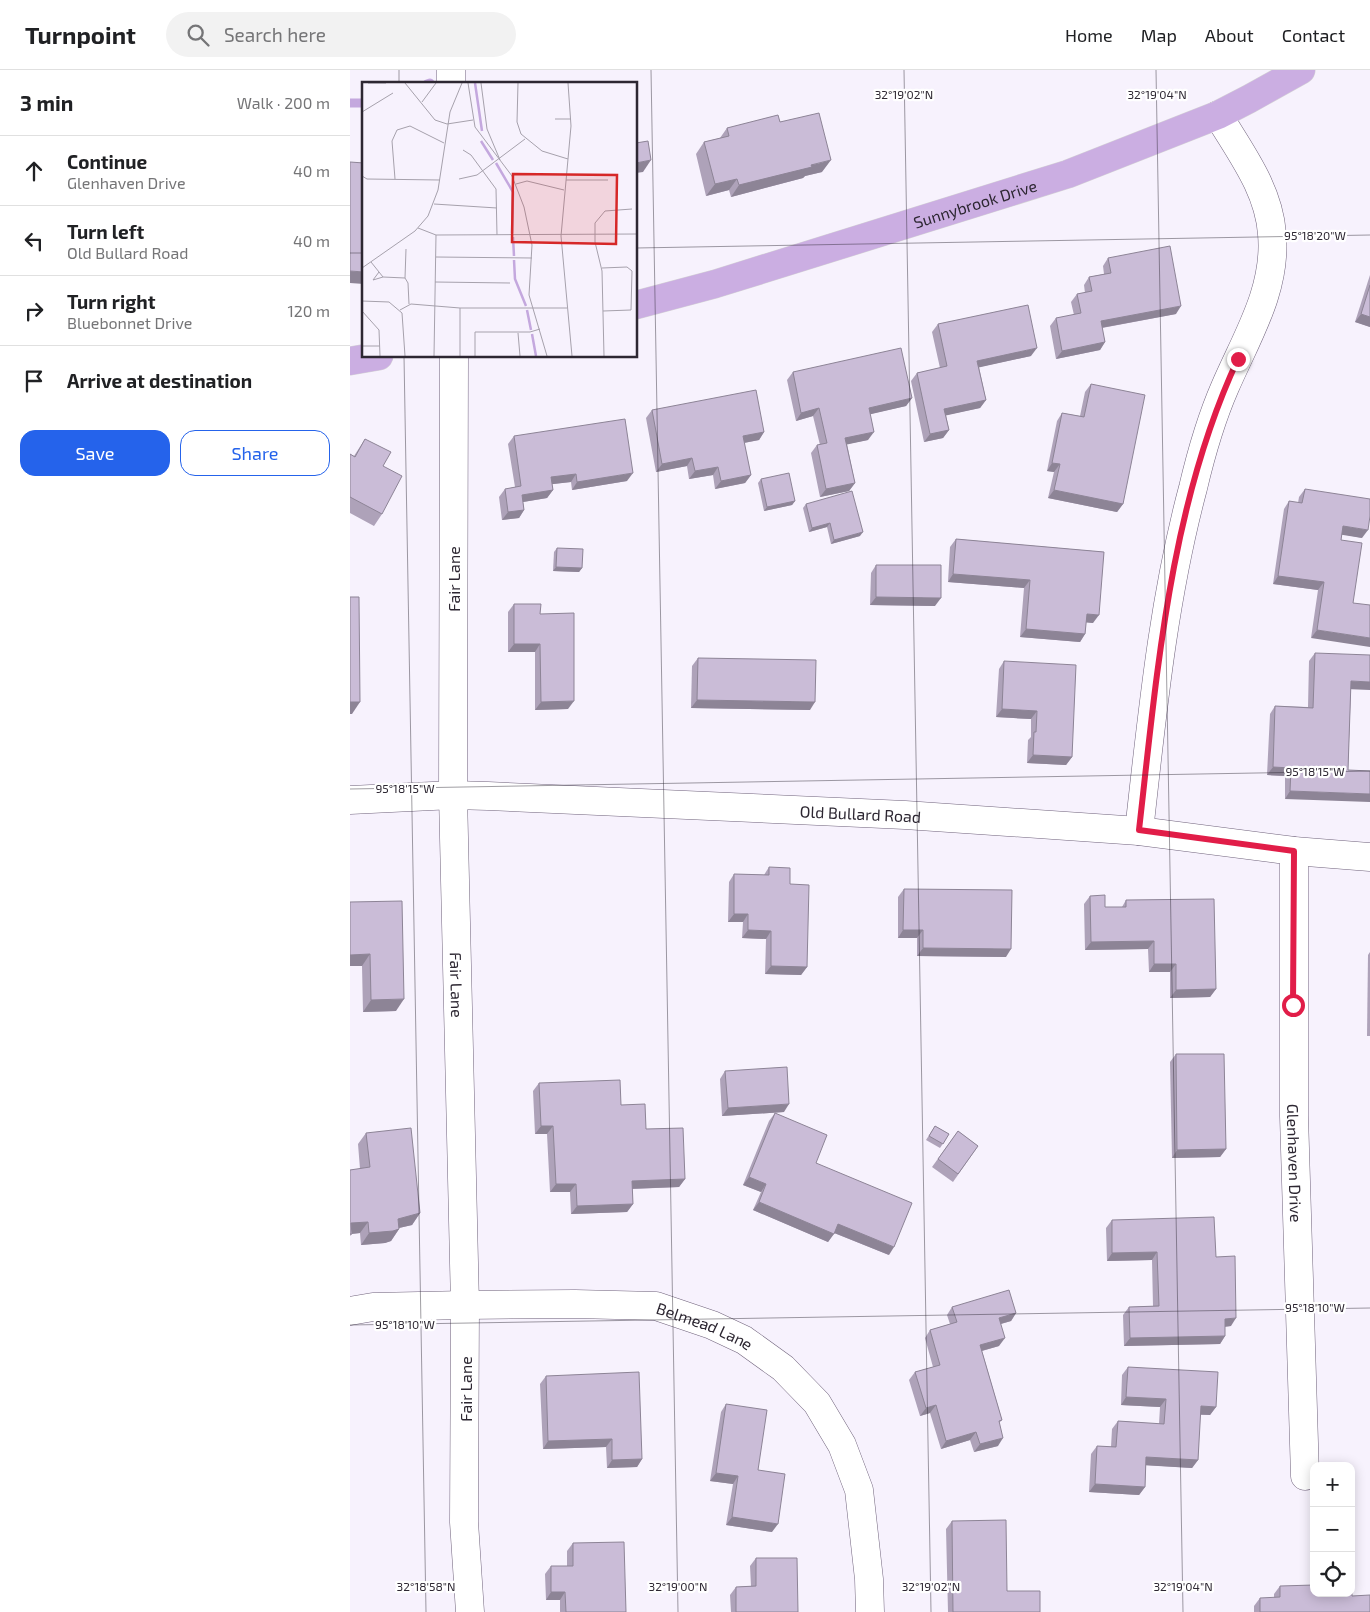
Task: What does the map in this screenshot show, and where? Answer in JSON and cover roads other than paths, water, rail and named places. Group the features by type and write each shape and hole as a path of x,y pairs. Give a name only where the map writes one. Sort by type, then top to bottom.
{"main road":[{"name":"Sunnybrook Drive","path":"638,304 724,281 1059,177 1218,115 1301,70"},
{"path":"350,361 367,358"}],"street":[{"path":"1139,830 1168,604 1192,488 1214,414 1263,302 1270,276 1272,235 1269,214 1254,175 1218,115"},
{"name":"Fair Lane","path":"454,358 453,795 465,1305 464,1522 470,1612"},
{"name":"Old Bullard Road","path":"350,800 453,795 877,813 1139,830 1294,851 1370,857"},
{"name":"Glenhaven Drive","path":"1294,851 1294,1116 1305,1476"},
{"name":"Belmead Lane","path":"350,1311 373,1308 465,1305 575,1304 656,1306 712,1325 744,1340 783,1368 817,1403 842,1445 859,1490 869,1579 870,1612"}],"waterway":[{"path":"350,103 362,103"}]}
